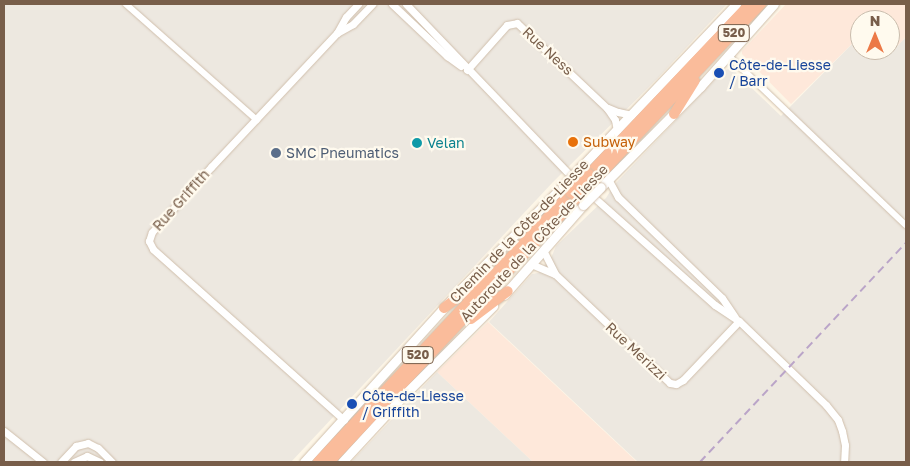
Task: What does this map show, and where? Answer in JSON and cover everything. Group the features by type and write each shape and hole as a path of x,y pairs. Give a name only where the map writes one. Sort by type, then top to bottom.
{"highway":[{"name":"Autoroute de la Côte-de-Liesse","path":"329,462 750,4"},
{"name":"Autoroute de la Côte-de-Liesse","path":"592,177 761,4"},
{"path":"674,114 706,62"},
{"name":"Autoroute de la Côte-de-Liesse","path":"318,462 518,248 574,196"},
{"path":"444,308 518,248"},
{"path":"432,352 508,291"}],"main road":[{"name":"Chemin de la Côte-de-Liesse","path":"304,462 444,308 574,196 592,177 617,130 736,4"},
{"name":"Chemin de la Côte-de-Liesse","path":"592,177 608,179 674,114 774,4"},
{"name":"Chemin de la Côte-de-Liesse","path":"342,462 402,397 508,291 542,250 574,196"}],"street":[{"path":"126,4 257,120"},
{"name":"Rue Griffith","path":"344,420 149,243 152,232 337,33 346,17 358,4"},
{"name":"Rue Griffith","path":"337,33 353,24 372,4"},
{"path":"392,4 447,56 467,70"},
{"path":"406,4 467,70 568,173"},
{"name":"Rue Ness","path":"467,70 507,25 515,22 528,32 607,108 617,130"},
{"path":"728,55 906,225"},
{"name":"Rue Ness","path":"607,108 632,115"},
{"path":"608,179 618,197 722,298 739,321 835,416 844,436 844,462"},
{"path":"596,200 715,305 739,321"},
{"name":"Rue Merizzi","path":"542,250 555,274 660,375 672,384 682,380 739,321"},
{"name":"Rue Merizzi","path":"530,264 555,274"},
{"path":"4,431 43,462"},
{"path":"60,462 76,446 88,443 98,448 112,462"},
{"path":"32,453 38,462"},
{"path":"74,462 84,456 100,462"}],"shaded area":[{"path":"4,4 727,4 657,79 553,182 291,462 4,462"},
{"path":"786,4 906,4 906,37 900,43 900,10 850,10 850,46 791,104 742,54 742,51"},
{"path":"906,37 906,462 638,462 489,322 532,274 538,273 551,258 556,246 606,198 615,184 724,70 730,69 734,71 781,116 850,46 850,60 900,60 900,43"},
{"path":"488,322 637,462 533,462 437,372"},
{"path":"437,372 533,462 351,462"}],"railway":[{"path":"700,462 906,243"}],"place":[{"name":"Côte-de-Liesse / Barr","path":"719,73"},
{"name":"Subway","path":"573,142"},
{"name":"Velan","path":"417,143"},
{"name":"SMC Pneumatics","path":"276,153"},
{"name":"Côte-de-Liesse / Griffith","path":"352,404"}]}
